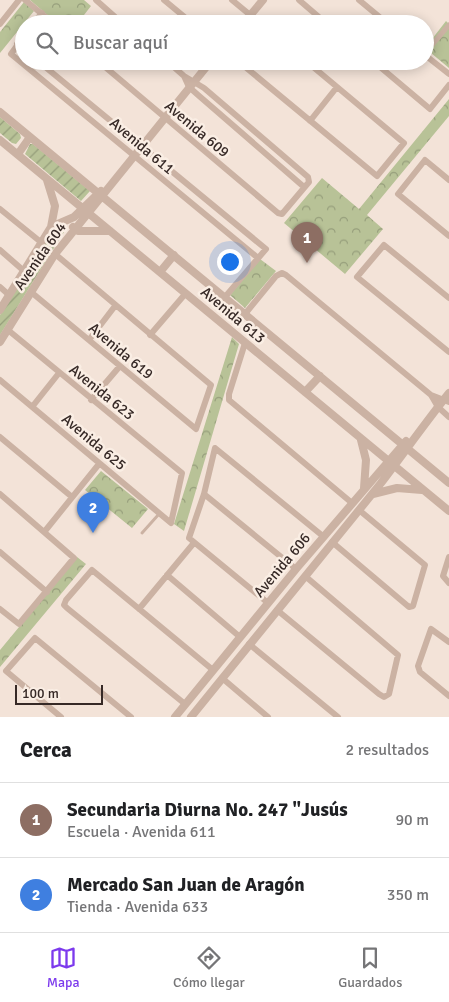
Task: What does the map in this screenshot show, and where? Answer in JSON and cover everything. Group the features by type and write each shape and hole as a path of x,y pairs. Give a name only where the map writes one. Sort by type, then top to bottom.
{"street":[{"path":"0,24 19,0"},
{"path":"25,0 42,13"},
{"path":"96,0 114,15"},
{"path":"164,0 182,15"},
{"path":"232,0 250,15 263,0"},
{"path":"299,0 317,15"},
{"path":"360,0 378,15"},
{"path":"434,43 449,25"},
{"path":"434,62 449,74"},
{"name":"Avenida 611","path":"31,70 258,258 266,249 49,70"},
{"name":"Avenida 609","path":"108,70 278,214 282,214 304,187"},
{"path":"177,70 184,76 195,80 310,180 304,187 189,87 184,76"},
{"name":"Avenida 604","path":"0,342 55,254 86,210 134,156 203,70"},
{"path":"249,70 377,176 404,143 317,70"},
{"path":"383,70 430,109 449,85"},
{"path":"310,121 337,87"},
{"name":"Avenida 613","path":"0,112 449,483"},
{"path":"18,154 30,138"},
{"name":"Avenida 613","path":"0,140 449,511"},
{"path":"449,180 425,160 398,194 449,236"},
{"path":"46,178 55,206 51,227"},
{"path":"0,210 42,243"},
{"name":"Avenida 604","path":"0,310 51,227 86,210"},
{"path":"67,220 74,229 112,232"},
{"path":"449,298 384,245 357,277 449,352"},
{"path":"0,250 24,271"},
{"path":"55,254 150,335 186,293"},
{"path":"160,272 174,255"},
{"path":"225,297 258,258"},
{"path":"245,314 276,276 282,273 431,395 438,407 449,417"},
{"path":"0,287 10,295"},
{"name":"Avenida 619","path":"31,292 196,429 210,385 150,335"},
{"path":"89,340 115,306"},
{"name":"Avenida 623","path":"8,330 182,473 171,524"},
{"path":"245,342 228,394 230,400 352,503"},
{"path":"92,400 120,366"},
{"path":"32,407 59,373"},
{"path":"305,392 320,376"},
{"name":"Avenida 625","path":"0,380 171,524"},
{"path":"431,395 448,398"},
{"name":"Avenida 606","path":"175,717 363,490 448,398"},
{"path":"0,437 72,497"},
{"path":"360,438 366,460 363,490"},
{"name":"Avenida 606","path":"195,715 222,678 375,491 394,466 405,446"},
{"path":"268,603 193,544 188,538 204,494 215,448 324,537"},
{"path":"45,530 99,464"},
{"path":"370,482 375,491 397,488 423,490"},
{"path":"0,494 45,530 74,558 19,624 0,608"},
{"path":"204,494 296,569"},
{"path":"332,542 409,606 413,606 425,565 359,510"},
{"path":"139,609 193,544"},
{"path":"0,552 47,592"},
{"path":"447,580 449,557"},
{"path":"185,704 64,605 92,570 213,670"},
{"path":"167,575 240,637"},
{"path":"277,610 379,694 384,696 389,694 398,655 305,576"},
{"path":"252,622 261,630"},
{"path":"449,642 430,629 418,670 449,696"},
{"path":"61,717 6,671 35,638 131,717"},
{"path":"250,644 338,717"},
{"path":"222,678 268,717"}],"lane":[{"path":"142,532 159,514"}],"green space":[{"path":"30,0 84,0 91,6 84,15 48,15"},
{"path":"24,2 34,11 31,15 15,15 15,34 0,53 0,32"},
{"path":"446,21 449,24 449,68 434,56 434,36"},
{"path":"449,99 449,116 367,215 383,229 345,274 284,223 322,178 359,209"},
{"path":"0,117 20,134 21,138 16,144 0,133"},
{"path":"30,144 33,144 90,191 81,201 25,154"},
{"path":"64,224 64,232 0,335 0,315 54,228"},
{"path":"260,259 276,271 245,308 230,295"},
{"path":"232,337 239,344 184,531 174,524"},
{"path":"101,471 148,509 132,528 85,490"},
{"path":"77,557 86,564 0,667 0,650"}],"place":[{"name":"Secundaria Diurna No. 247 \"Jusús","path":"307,263"},
{"name":"Mercado San Juan de Aragón","path":"93,533"}]}
